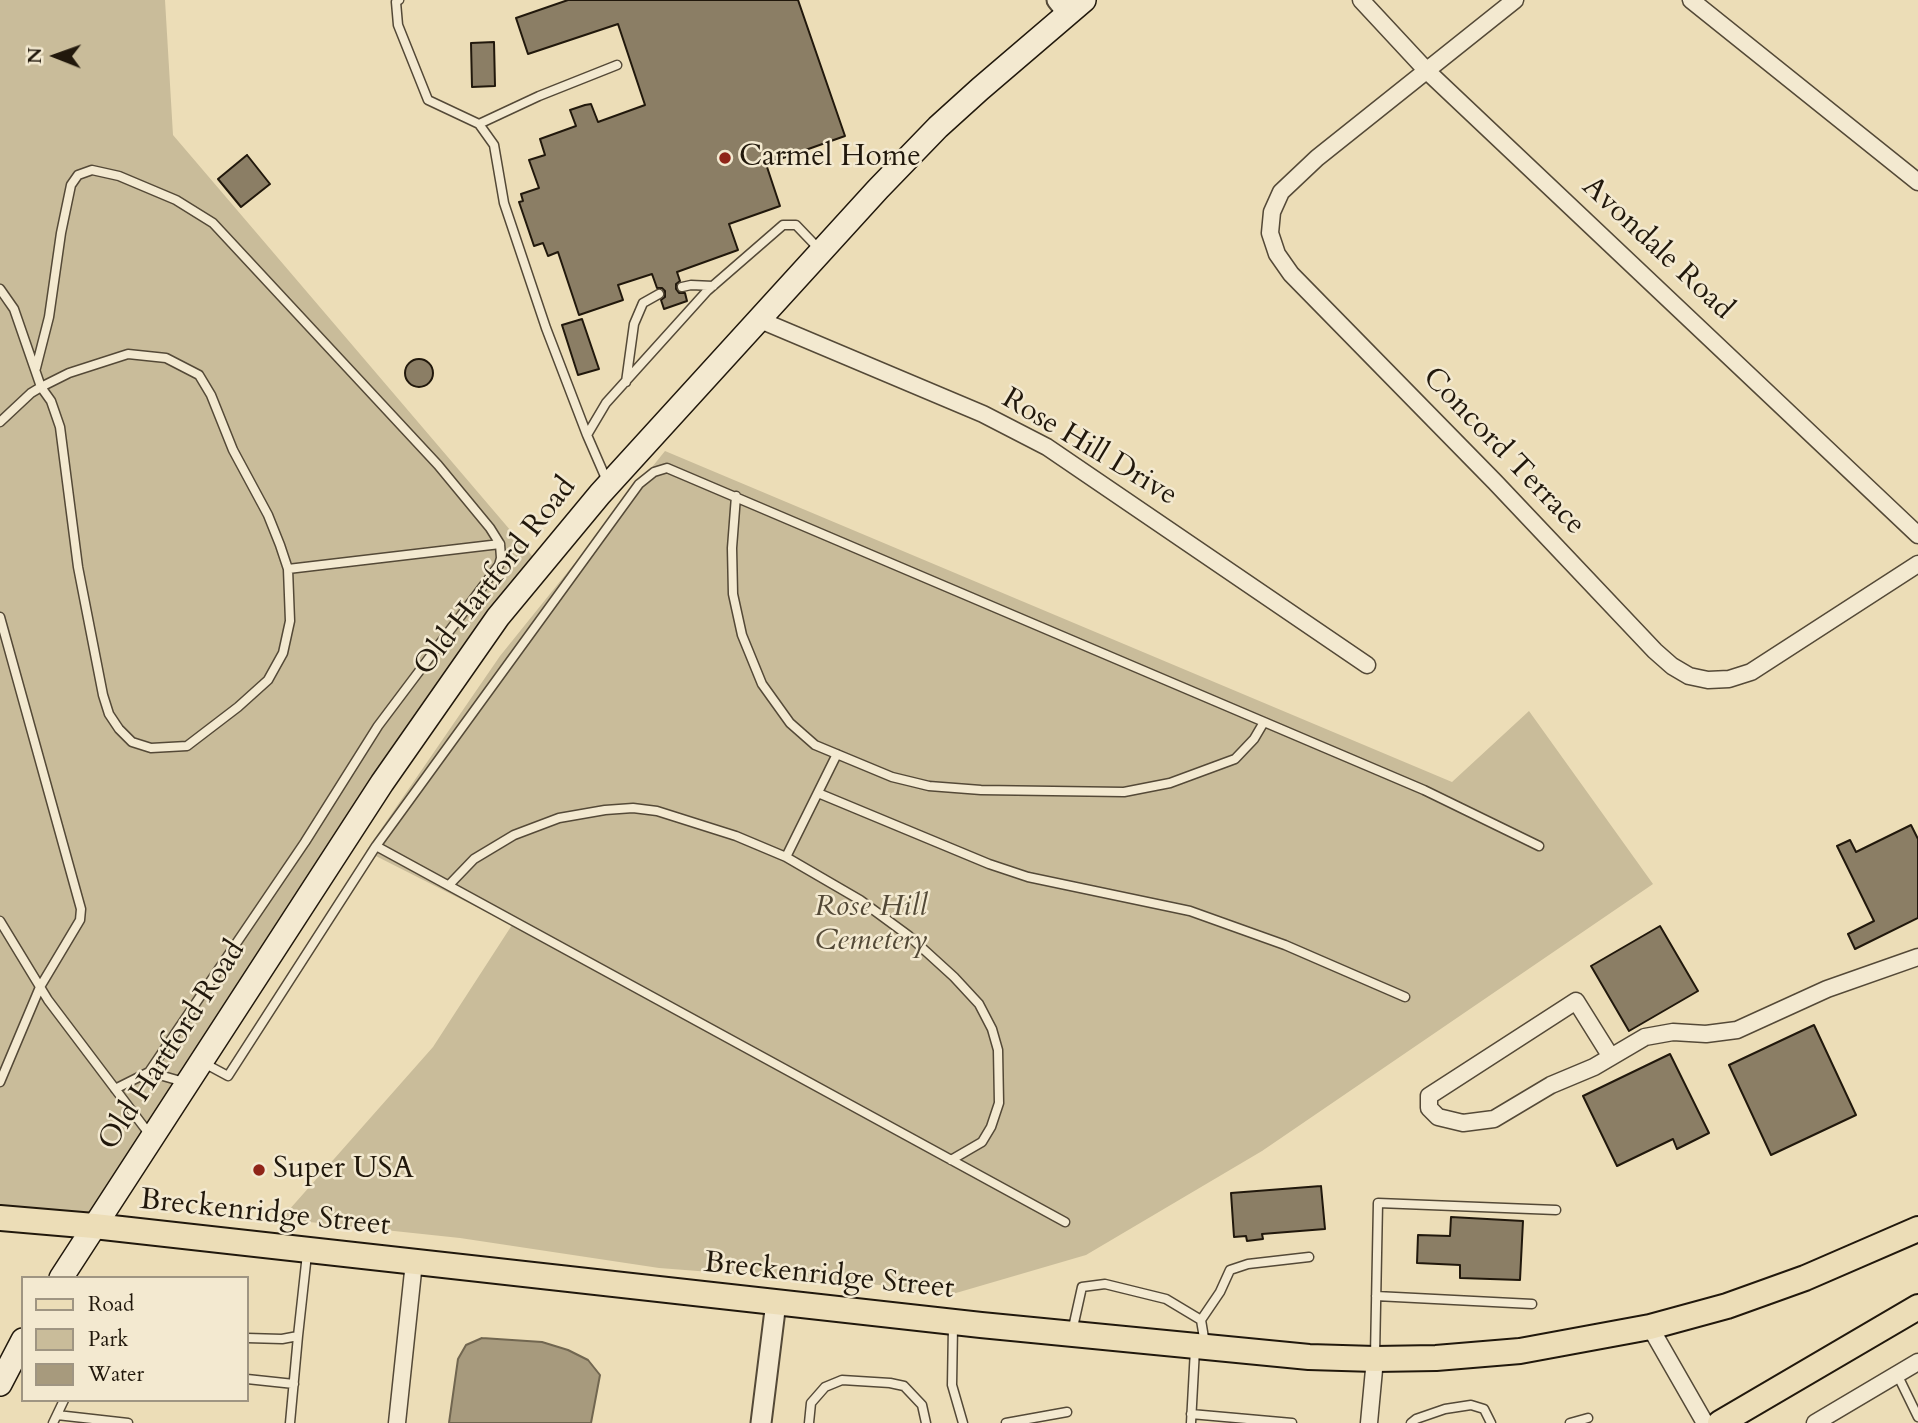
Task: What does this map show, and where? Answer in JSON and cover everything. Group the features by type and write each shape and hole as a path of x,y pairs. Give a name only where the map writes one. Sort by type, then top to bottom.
{"main road":[{"name":"Old Hartford Road","path":"62,1276 374,795 498,617 608,485 822,251 938,127 1070,5"},
{"name":"Breckenridge Street","path":"0,1218 94,1226 953,1322 1310,1357 1375,1359 1436,1358 1520,1351 1650,1327 1727,1306 1805,1278 1918,1229"},
{"path":"1720,1423 1918,1307"},
{"path":"0,1384 21,1344"}],"street":[{"name":"Avondale Road","path":"1361,0 1427,71 1918,535"},
{"name":"Concord Terrace","path":"1515,0 1317,158 1281,192 1272,212 1270,233 1277,254 1310,296 1495,482 1655,651 1689,676 1708,680 1729,679 1751,672 1918,564"},
{"path":"1691,0 1918,182"},
{"name":"Rose Hill Drive","path":"760,320 983,414 1047,447 1367,665"},
{"path":"1611,1057 1576,1001 1429,1096 1429,1108 1438,1118 1462,1123 1494,1119 1551,1085 1611,1057 1645,1037 1673,1032 1706,1034 1737,1030 1826,989 1918,957"},
{"path":"397,1423 414,1262"},
{"path":"761,1423 776,1302"},
{"path":"1650,1327 1705,1423"},
{"path":"1369,1423 1375,1359"},
{"path":"1815,1423 1918,1362"}],"lane":[{"path":"399,0 396,2 398,25 428,100 479,124 494,145 504,203 546,328 608,485"},
{"path":"479,124 539,96 617,65"},
{"path":"36,368 49,317 71,186 78,175 92,170 119,176 176,200 214,223 438,465 500,544 499,565 378,726 305,842 149,1072 115,1089"},
{"path":"587,435 606,403 713,286 783,225 796,225 822,251"},
{"path":"682,287 713,286"},
{"path":"0,289 14,309 41,387 51,401 60,427 71,525 103,695 109,714 132,742 151,748 187,746 268,680 283,653 290,621 288,569 268,515 233,450 211,395 199,375 166,358 128,354 69,373 41,387 0,422"},
{"path":"626,382 634,324 643,303 659,294"},
{"path":"201,1062 228,1076 376,846 639,484 653,472 667,468 1424,790 1539,846"},
{"path":"736,496 732,548 733,594 741,635 762,684 790,723 815,745 892,777 929,786 981,790 1124,792 1170,783 1235,759 1254,739 1264,722"},
{"path":"288,569 500,544"},
{"path":"0,617 81,909 79,920 40,987 0,1082"},
{"path":"786,858 837,754"},
{"path":"818,793 989,864 1028,877 1190,911 1243,929 1405,997"},
{"path":"449,886 474,859 514,835 559,818 605,810 633,808 657,811 736,836 786,858 860,900 909,936 979,1004 992,1029 998,1050 999,1103 991,1127 982,1142 951,1160"},
{"path":"376,846 1065,1222"},
{"path":"0,921 40,987 152,1138"},
{"path":"149,1072 187,1083"},
{"path":"1375,1359 1378,1202 1556,1210"},
{"path":"290,1423 307,1250"},
{"path":"1292,1423 1191,1419 1201,1320 1220,1292 1230,1269 1248,1264 1310,1257"},
{"path":"1072,1334 1082,1287 1105,1284 1166,1298 1201,1320"},
{"path":"1376,1296 1532,1304"},
{"path":"953,1322 952,1385 963,1423"},
{"path":"248,1338 273,1340 298,1336"},
{"path":"1897,1374 1918,1417"},
{"path":"248,1379 294,1384"},
{"path":"809,1423 811,1403 825,1387 842,1380 890,1382 904,1386 922,1405 926,1423"},
{"path":"63,1402 55,1419 128,1423"},
{"path":"1411,1423 1445,1409 1471,1405 1483,1409 1490,1423"},
{"path":"1006,1423 1068,1412"},
{"path":"1570,1423 1588,1418"}],"green space":[{"path":"0,0 165,0 173,135 540,565 94,1226 0,1218"},
{"name":"Rose Hill Cemetery","path":"665,451 1452,782 1529,711 1653,884 1262,1151 1086,1255 956,1293 659,1268 460,1238 281,1219 433,1047 512,925 366,851 500,656"}],"water":[{"path":"482,1338 542,1342 588,1360 600,1375 591,1423 449,1423 458,1359 466,1345"}],"building":[{"name":"Carmel Home","path":"568,0 798,0 845,136 766,164 780,206 729,224 738,250 677,272 680,281 676,284 676,289 679,293 685,293 687,301 664,309 661,300 665,297 665,291 657,288 652,274 618,285 623,300 579,315 558,252 548,256 543,243 534,246 519,202 523,201 521,194 539,188 529,160 545,155 540,139 576,126 570,110 585,105 591,104 598,122 645,105 618,24 528,54 516,18"},
{"path":"494,42 495,86 472,87 471,43"},
{"path":"247,155 270,184 241,207 218,179"},
{"path":"582,319 599,369 578,375 562,325"},
{"path":"419,359 429,363 433,373 429,383 419,387 409,383 405,373 409,363"},
{"path":"1911,825 1918,839 1918,918 1855,949 1848,934 1874,921 1837,846 1850,840 1856,852"},
{"path":"1660,926 1698,991 1629,1031 1591,966"},
{"path":"1814,1025 1856,1115 1771,1155 1729,1065"},
{"path":"1670,1054 1709,1133 1677,1149 1673,1139 1617,1166 1583,1096"},
{"path":"1321,1186 1325,1229 1262,1234 1263,1239 1247,1241 1246,1236 1234,1237 1231,1193"},
{"path":"1451,1217 1523,1221 1520,1280 1460,1278 1460,1265 1417,1263 1418,1235 1450,1236"}],"place":[{"name":"Carmel Home","path":"725,158"},
{"name":"Super USA","path":"259,1170"}]}
